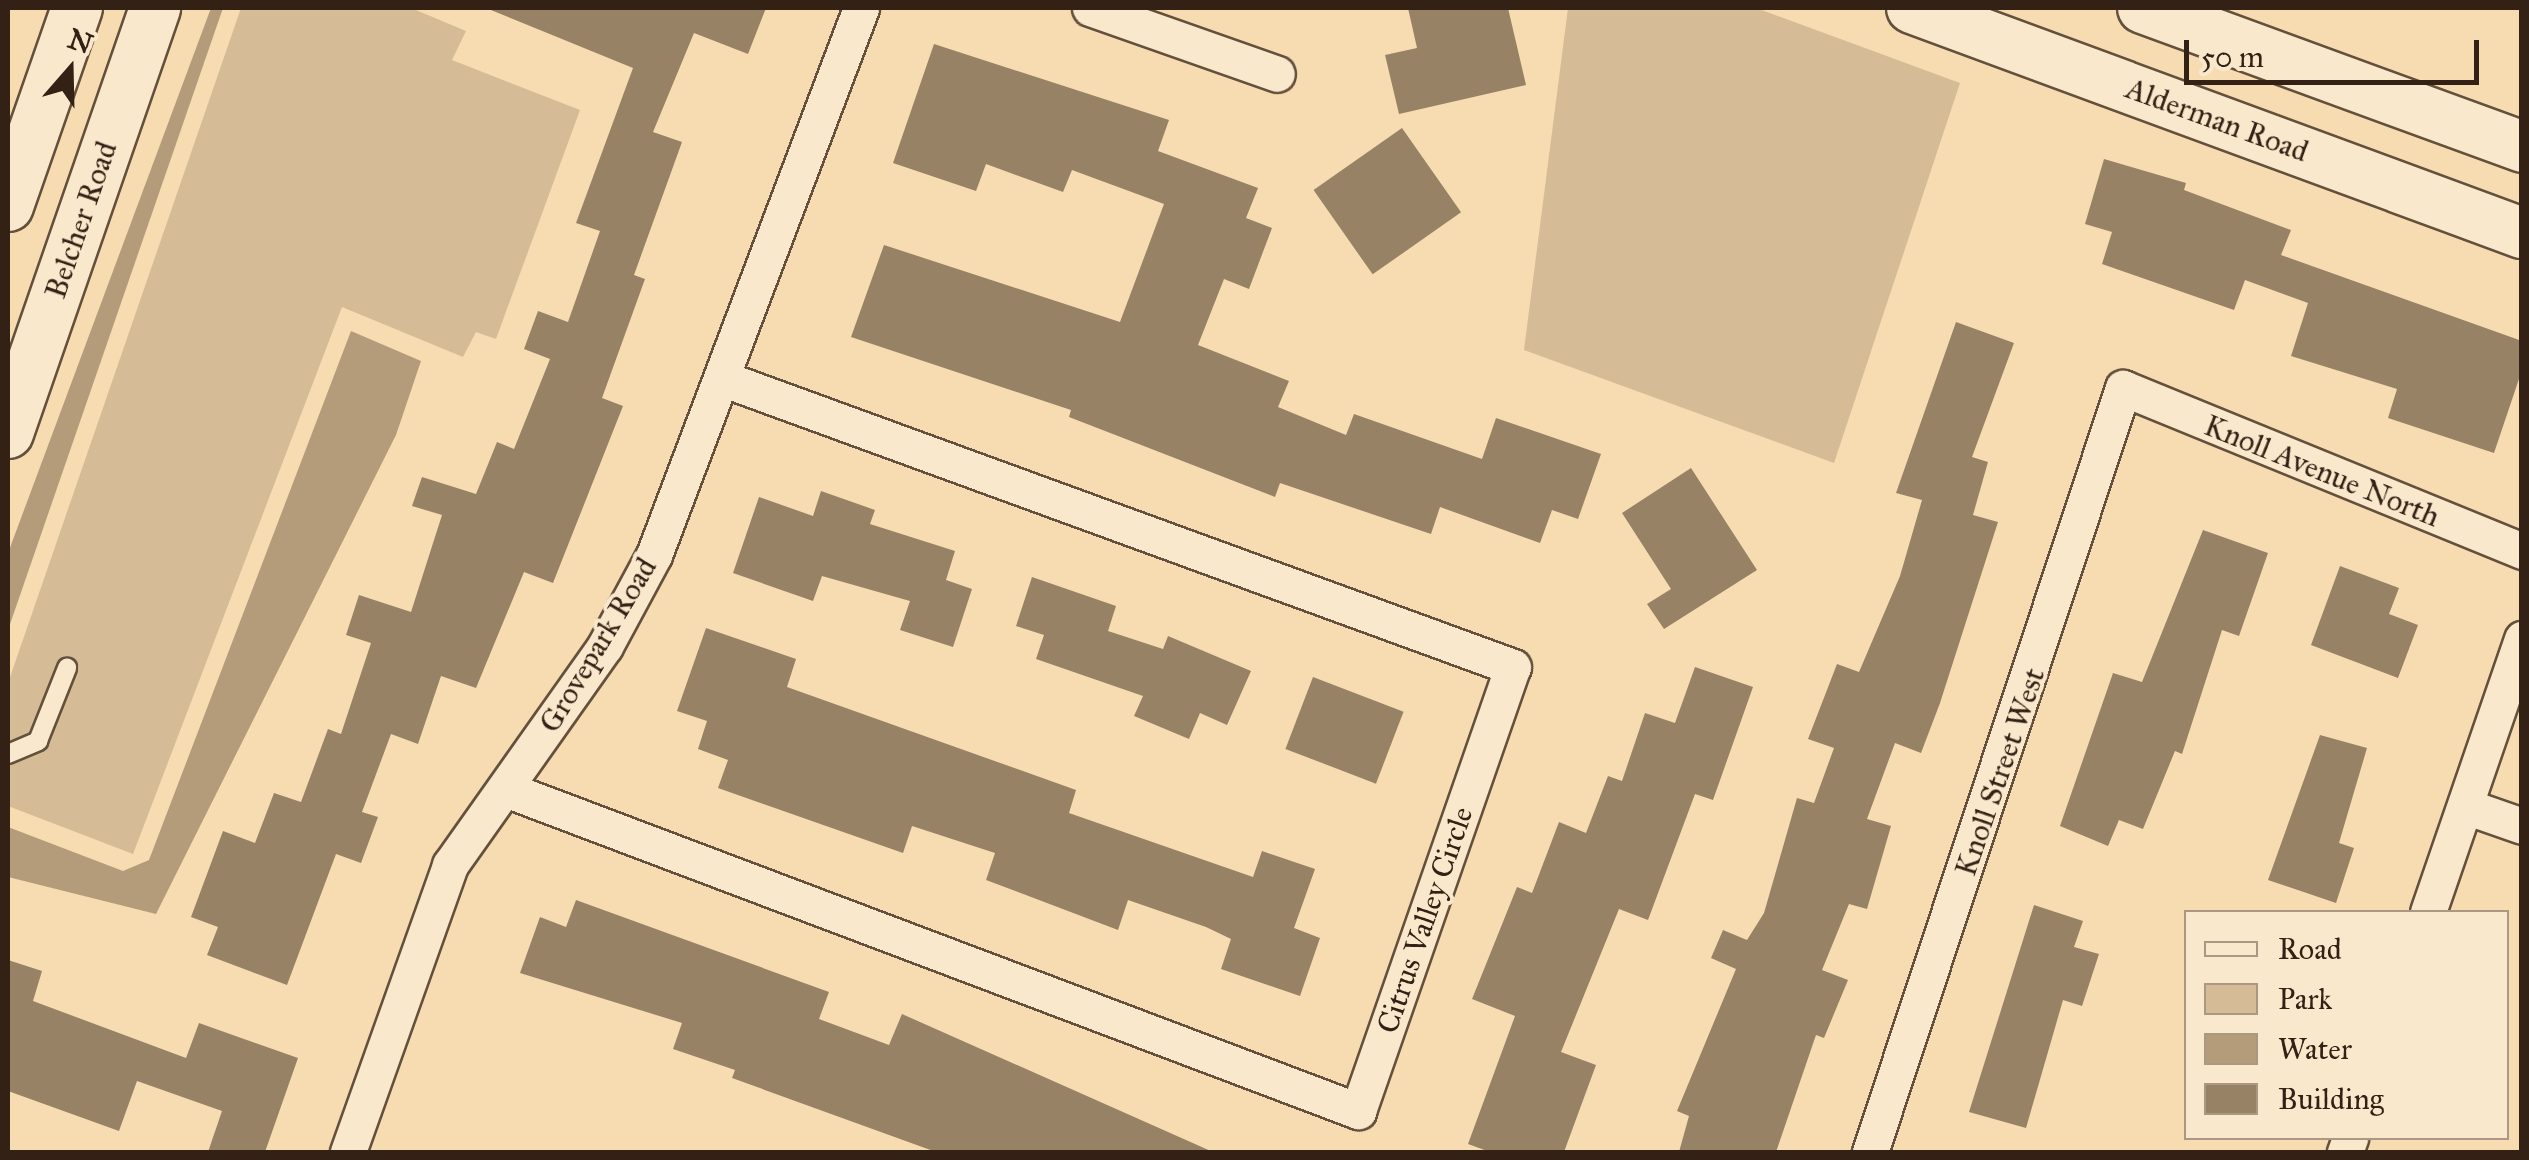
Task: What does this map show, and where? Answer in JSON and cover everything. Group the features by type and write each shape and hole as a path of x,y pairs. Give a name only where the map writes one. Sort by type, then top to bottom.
{"main road":[{"path":"8,206 78,8"},
{"name":"Belcher Road","path":"8,433 155,8"},
{"name":"Alderman Road","path":"1912,8 2522,234"},
{"path":"2143,8 2522,147"}],"street":[{"name":"Grovepark Road","path":"348,1152 450,865 508,790 605,646 654,555 860,8"},
{"path":"1090,8 1277,74"},
{"name":"Citrus Valley Circle","path":"508,790 1358,1111 1513,667 721,378"},
{"name":"Knoll Avenue North","path":"2123,388 2522,550"},
{"name":"Knoll Street West","path":"1870,1152 2123,388"},
{"path":"2429,910 2522,639"},
{"path":"2465,806 2522,826"}],"lane":[{"path":"8,754 38,741 68,668"}],"green space":[{"path":"241,8 411,8 466,31 452,60 580,110 496,339 476,332 463,357 342,307 133,854 8,806 8,683"},
{"path":"1568,8 1756,8 1960,83 1834,463 1524,350"}],"water":[{"path":"211,8 223,8 8,630 8,553"},
{"path":"351,331 421,361 396,435 156,914 8,877 8,827 123,871 149,860"}],"building":[{"path":"486,8 766,8 748,54 694,33 653,132 682,142 634,275 645,279 602,398 623,406 553,583 524,572 476,688 441,676 418,744 391,734 362,812 378,817 361,863 336,854 287,985 207,955 218,927 191,917 223,831 255,843 274,793 301,802 328,729 341,734 371,643 346,635 359,595 411,612 442,515 412,506 422,477 476,494 497,442 514,449 550,359 524,349 538,311 568,322 600,231 576,223 633,68"},
{"path":"1408,8 1508,8 1526,85 1399,114 1385,55 1417,48"},
{"path":"934,44 1169,120 1158,151 1258,188 1246,218 1272,228 1249,289 1224,279 1198,345 1289,381 1278,407 1346,435 1354,414 1482,459 1496,418 1601,454 1578,519 1552,510 1540,543 1440,507 1431,534 1280,483 1275,497 1069,417 1071,410 851,337 884,245 1120,322 1164,204 1072,170 1063,192 986,164 976,191 893,163"},
{"path":"1402,128 1461,212 1373,274 1314,190"},
{"path":"2104,159 2186,183 2184,190 2291,230 2281,255 2522,341 2522,370 2494,453 2388,418 2397,389 2291,356 2308,303 2245,280 2234,310 2102,264 2112,232 2085,224"},
{"path":"1956,322 2014,343 1972,457 1988,462 1973,515 1998,522 1921,753 1895,743 1867,819 1891,826 1867,909 1849,904 1822,970 1848,980 1824,1038 1816,1035 1776,1152 1679,1152 1689,1116 1677,1111 1736,969 1711,958 1723,930 1747,940 1764,913 1797,798 1814,803 1834,748 1808,739 1837,664 1859,672 1900,576 1922,500 1896,493"},
{"path":"1691,468 1757,570 1664,629 1647,604 1671,589 1622,513"},
{"path":"821,491 875,510 870,524 955,551 946,580 972,589 953,647 900,630 910,601 822,576 813,601 733,573 759,497 813,516"},
{"path":"2203,530 2268,553 2239,636 2222,630 2182,754 2175,751 2143,829 2119,820 2108,846 2060,826 2113,673 2142,682"},
{"path":"2340,566 2399,588 2389,614 2418,625 2398,678 2311,645"},
{"path":"1032,577 1116,606 1108,631 1163,649 1168,636 1251,671 1227,725 1200,713 1189,739 1134,716 1143,696 1036,659 1044,635 1016,626"},
{"path":"706,628 796,659 787,687 1076,790 1069,813 1253,877 1262,851 1315,869 1294,928 1320,938 1300,996 1221,969 1231,939 1206,927 1128,900 1118,930 986,880 995,853 912,826 903,853 718,788 728,760 698,749 707,721 677,711"},
{"path":"1695,667 1753,687 1713,800 1695,794 1648,920 1619,909 1561,1052 1596,1065 1564,1152 1490,1152 1468,1144 1515,1016 1472,999 1517,887 1532,893 1559,822 1586,833 1608,776 1622,781 1645,713 1675,723"},
{"path":"1313,677 1404,712 1376,784 1285,749"},
{"path":"2320,735 2367,748 2339,843 2354,848 2336,903 2268,880"},
{"path":"576,900 829,992 819,1019 889,1045 902,1014 1213,1152 936,1152 732,1078 735,1070 673,1049 682,1023 520,973 540,917 566,927"},
{"path":"2034,905 2083,921 2074,947 2099,954 2082,1006 2063,1000 2026,1128 1969,1112"},
{"path":"8,960 42,971 33,1001 186,1058 199,1023 298,1058 265,1152 208,1152 222,1111 137,1081 119,1131 8,1091"}]}
